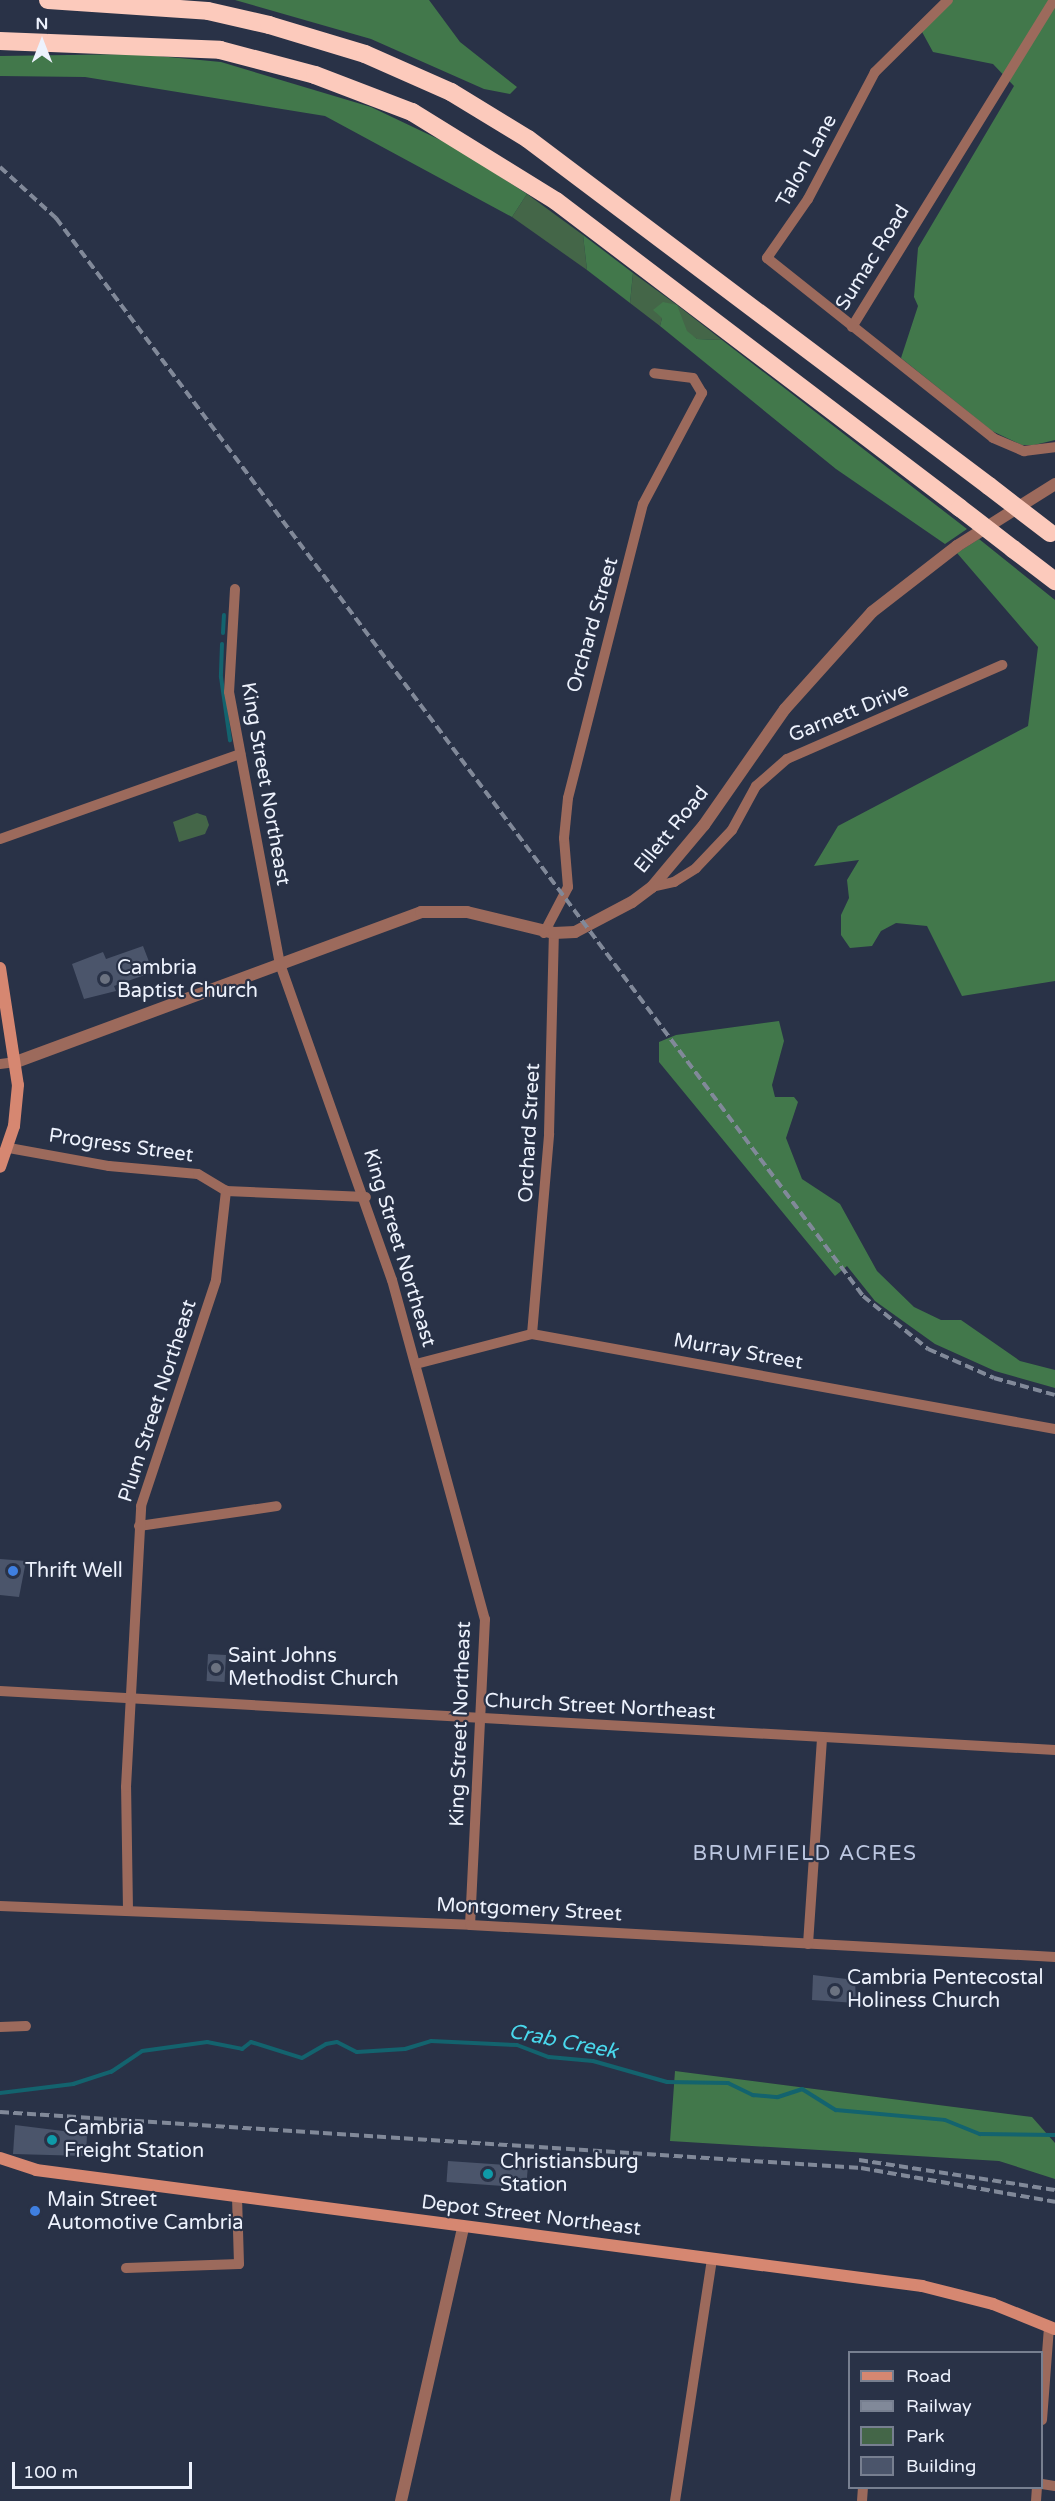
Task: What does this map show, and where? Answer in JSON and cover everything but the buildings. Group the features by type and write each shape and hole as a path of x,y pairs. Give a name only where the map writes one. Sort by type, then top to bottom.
{"highway":[{"path":"48,0 208,11 269,25 365,54 451,92 528,139 1052,535"},
{"path":"0,41 220,50 315,75 412,112 556,201 1055,581"}],"main road":[{"path":"0,968 16,1062 16,1106 9,1148 0,1167"},
{"name":"Depot Street Northeast","path":"2,2162 36,2170 463,2228 922,2286 993,2304 1052,2328"}],"street":[{"name":"Talon Lane","path":"852,327 767,258 808,199 874,72 948,0"},
{"name":"Sumac Road","path":"1054,0 852,327 993,438 1024,451 1055,447"},
{"name":"Orchard Street","path":"532,1334 549,1134 549,933 568,887 564,838 568,798 643,504 702,393 693,378 654,373"},
{"name":"Ellett Road","path":"16,1062 421,912 443,909 549,933 575,932 652,887 704,825 785,709 872,612 957,546 1055,484"},
{"name":"King Street Northeast","path":"235,589 227,666 240,754 280,964 366,1197 416,1364 485,1619 470,1925"},
{"name":"Garnett Drive","path":"652,887 674,882 696,868 732,830 756,786 787,759 1002,665"},
{"path":"0,839 240,754"},
{"path":"0,1064 16,1062"},
{"name":"Progress Street","path":"9,1148 109,1166 198,1174 226,1191 366,1197"},
{"name":"Plum Street Northeast","path":"128,1910 130,1702 139,1526 147,1486 216,1280 226,1191"},
{"name":"Murray Street","path":"416,1364 532,1334 1055,1430"},
{"path":"139,1526 277,1506"},
{"name":"Church Street Northeast","path":"0,1691 130,1702 1055,1750"},
{"path":"808,1944 822,1737"},
{"name":"Montgomery Street","path":"0,1906 470,1925 1055,1957"},
{"path":"0,2027 26,2026"},
{"path":"126,2268 239,2264 237,2197"},
{"path":"401,2501 463,2228"},
{"path":"675,2501 712,2259"},
{"path":"1043,2403 1052,2328"}],"green space":[{"path":"235,0 429,0 460,42 517,87 510,94 484,89 371,39"},
{"path":"952,0 1055,0 1055,440 1034,445 1022,445 992,431 901,358 918,306 914,297 918,248 1014,86 993,64 933,52 921,30"},
{"path":"137,54 221,62 371,107 455,147 527,194 512,217 325,116 85,77 0,76 0,56"},
{"path":"527,194 583,235 587,270 512,217"},
{"path":"583,235 633,273 630,303 587,270"},
{"path":"633,273 722,340 697,339 662,318 660,326 630,303"},
{"path":"663,302 677,305 687,331 697,339 722,340 967,529 945,544 836,469 660,326 662,318 653,310"},
{"path":"979,539 1055,600 1055,981 962,996 927,926 896,923 881,931 872,946 850,948 841,935 841,915 849,898 847,880 859,860 814,866 838,826 1028,726 1038,647 957,553"},
{"path":"197,813 206,816 209,825 205,834 179,842 173,822"},
{"path":"779,1021 784,1041 772,1085 775,1097 794,1097 798,1102 786,1138 802,1179 840,1204 877,1271 914,1307 941,1320 961,1320 1020,1361 1055,1370 1055,1388 995,1371 935,1344 875,1301 847,1266 835,1276 659,1062 659,1042 676,1035"},
{"path":"675,2071 1032,2117 1055,2143 1055,2179 999,2161 670,2141"}],"waterway":[{"path":"223,633 224,615"},
{"path":"222,644 221,677 230,740"},
{"name":"Crab Creek","path":"0,2093 73,2084 111,2072 142,2051 207,2042 242,2049 251,2042 302,2058 326,2044 337,2042 357,2052 405,2049 431,2041 517,2045 549,2057 593,2061 667,2082 728,2083 753,2095 778,2097 802,2089 836,2110 945,2120 980,2134 1055,2135"}],"railway":[{"path":"0,167 56,218 863,1296 928,1349 994,1378 1055,1395"},
{"path":"0,2112 861,2168 1055,2202"},
{"path":"859,2160 1055,2190"}],"place":[{"name":"Cambria Baptist Church","path":"105,979"},
{"name":"Thrift Well","path":"13,1571"},
{"name":"Saint Johns Methodist Church","path":"216,1668"},
{"name":"Cambria Pentecostal Holiness Church","path":"835,1991"},
{"name":"Cambria Freight Station","path":"52,2140"},
{"name":"Christiansburg Station","path":"488,2174"},
{"name":"Main Street Automotive Cambria","path":"35,2211"}],"district":[{"name":"BRUMFIELD ACRES","path":"805,1854"}]}
